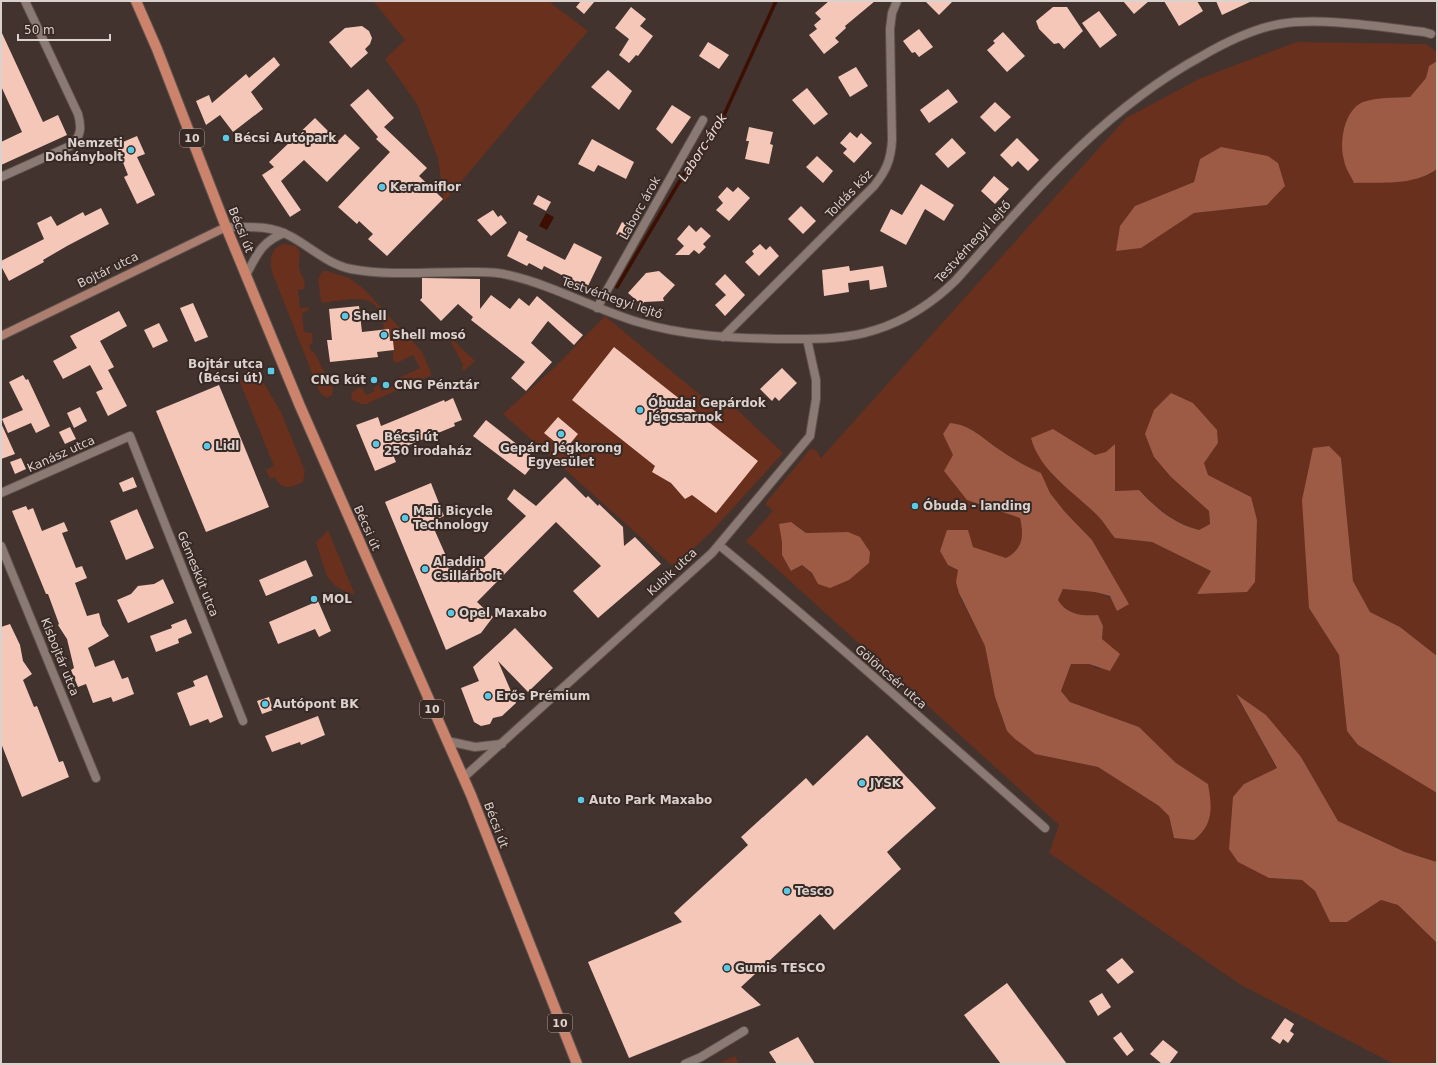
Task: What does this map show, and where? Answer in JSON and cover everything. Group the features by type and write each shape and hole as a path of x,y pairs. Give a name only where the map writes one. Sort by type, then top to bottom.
{"main road":[{"name":"Bécsi út","path":"136,1 164,67 226,227 340,500 463,778 577,1064"}],"street":[{"path":"1,177 70,146 76,141 81,130 78,114 25,1"},
{"name":"Toldás köz","path":"723,337 874,186 886,172 891,154 892,140 890,30 892,13 897,1"},
{"name":"Testvérhegyi lejtő","path":"226,227 262,228 284,233 333,263 351,269 376,272 507,274 529,281 597,308 662,328 723,337 807,339 848,336 877,330 907,316 938,298 1062,162 1089,137 1121,109 1157,83 1215,48 1265,27 1295,22 1367,26 1431,34"},
{"name":"Laborc árok","path":"597,308 703,120"},
{"name":"Bojtár utca","path":"1,336 226,227"},
{"path":"246,275 260,249 266,242 284,233"},
{"name":"Kubik utca","path":"463,778 719,545 810,436 816,398 816,380 807,339"},
{"name":"Kanász utca","path":"1,493 130,436"},
{"name":"Gémeskút utca","path":"130,436 243,722"},
{"name":"Gölöncsér utca","path":"719,545 780,595 1045,828"},
{"name":"Kisbojtár utca","path":"1,546 96,778"},
{"path":"447,741 475,747 502,744"},
{"path":"684,1064 701,1057 744,1031"}],"shaded area":[{"path":"373,1 550,1 588,31 444,202 438,158 417,104 385,59 405,40"},
{"path":"1296,42 1426,44 1437,52 1437,61 1429,66 1426,78 1410,97 1374,100 1429,175 1437,169 1437,656 1400,627 1370,612 1353,581 1341,458 1309,608 1339,655 1347,731 1358,745 1437,793 1437,862 1405,852 1338,821 1301,757 1236,695 1277,769 1244,784 1269,878 1302,880 1315,891 1330,922 1347,922 1381,900 1398,905 1437,943 1437,1064 1394,1064 1241,985 1049,853 1059,825 746,541 773,511 765,504 810,449 816,450 821,458 1126,118 1199,79","holes":["1200,159 1267,205 1194,213 1141,247 1135,206 1194,182","950,423 970,429 1029,468 1041,473 1050,493 1065,512 1092,540 1129,604 1095,592 1063,589 1058,600 1062,605 1070,612 1075,614 1098,615 1103,626 1101,639 1119,654 1098,669 1089,664 1071,664 1061,691 1070,702 1139,727 1176,763 1208,784 1174,838 1169,816 1159,806 1098,767 1035,754 1007,731 995,697 985,646 961,599 958,570 948,565 973,547 1006,559 1016,551 1021,542 1022,536 1020,518 991,508","1053,429 1095,455 1106,453 1115,444 1115,491 1139,490 1166,514 1190,527 1199,530 1210,524 1209,511 1171,477 1154,457 1218,443 1204,463 1208,475 1251,497 1247,592 1198,594 1211,571 1152,542 1115,538 1100,517 1051,474","796,525 806,533 848,532 818,584 812,574 802,565 792,571 787,564 782,552 783,543"]},
{"path":"1437,61 1437,169 1408,181 1354,183 1345,163 1342,144 1344,127 1351,112 1357,106 1368,100 1410,97 1426,78 1429,66"},
{"path":"1221,147 1268,156 1278,163 1285,186 1267,205 1194,213 1141,248 1116,251 1120,226 1135,206 1194,182 1200,159"},
{"path":"546,213 554,217 547,230 539,226"},
{"path":"286,244 296,246 299,252 299,267 305,286 304,289 298,290 300,308 308,307 309,310 302,313 304,332 312,333 313,342 309,345 311,351 314,352 333,389 332,395 327,398 320,393 272,272 271,258 274,250 281,245"},
{"path":"323,271 349,278 364,289 422,352 432,375 366,404 361,404 352,400 351,393 358,388 362,388 366,395 375,391 373,388 379,385 382,391 401,382 399,378 420,368 413,355 397,363 393,361 393,341 390,341 389,329 384,329 382,316 371,302 354,299 323,303 321,301 318,279"},
{"path":"605,316 722,413 730,403 783,453 714,529 674,567 503,414 557,365"},
{"path":"452,339 475,361 464,371 462,369 463,365 450,340"},
{"path":"239,380 263,382 281,412 305,471 303,482 287,487 280,485 275,477 270,479 266,470 274,466"},
{"path":"1171,393 1193,403 1217,430 1218,443 1204,463 1208,475 1251,497 1257,520 1255,582 1247,592 1197,594 1211,571 1152,542 1115,538 1098,516 1059,481 1035,450 1031,438 1053,429 1095,455 1106,452 1115,444 1115,491 1139,490 1152,503 1181,524 1199,530 1210,524 1209,511 1171,477 1154,457 1145,434 1154,410"},
{"path":"950,423 970,429 1029,468 1041,473 1050,493 1065,512 1092,540 1129,604 1117,611 1110,596 1095,592 1063,589 1058,600 1066,609 1075,614 1098,615 1103,626 1102,639 1120,654 1110,671 1089,664 1071,664 1061,691 1070,702 1139,727 1176,763 1208,784 1211,808 1210,815 1205,828 1194,840 1174,838 1169,816 1159,806 1098,767 1035,754 1007,731 995,697 985,646 959,593 956,582 958,570 948,565 940,551 947,530 968,530 973,547 1006,558 1016,550 1021,541 1022,531 1020,518 967,500 944,471 953,455 943,434"},
{"path":"1329,446 1341,458 1353,581 1370,612 1400,627 1437,656 1437,793 1358,745 1347,731 1339,655 1309,608 1302,500 1313,448"},
{"path":"791,522 806,533 848,532 860,537 870,552 869,563 849,580 830,588 818,584 812,573 802,565 791,571 782,555 782,542 779,524"},
{"path":"328,530 355,595 337,587 331,582 325,570 316,543"},
{"path":"1236,694 1266,715 1301,757 1338,821 1405,852 1437,862 1437,943 1398,905 1381,900 1347,922 1330,922 1315,891 1302,880 1269,878 1238,862 1229,849 1233,797 1244,784 1277,768"},
{"path":"735,1056 739,1064 717,1064"}],"building":[{"path":"581,1 595,1 584,14 576,7"},
{"path":"829,1 875,1 845,26 846,28 835,38 839,42 824,54 809,35 817,29 814,25 821,19 815,13"},
{"path":"925,1 953,1 939,15"},
{"path":"1123,1 1149,1 1134,14"},
{"path":"1164,1 1197,1 1203,11 1179,26"},
{"path":"1216,1 1252,1 1222,15"},
{"path":"631,7 646,19 640,26 653,36 638,56 636,55 629,63 619,55 629,39 615,28"},
{"path":"1053,7 1067,7 1083,31 1064,49 1059,43 1054,44 1039,29 1036,21"},
{"path":"1099,11 1117,35 1100,48 1082,23"},
{"path":"362,26 369,31 372,38 370,44 365,49 368,53 351,68 329,42 345,28"},
{"path":"919,29 933,47 919,57 915,52 912,53 903,41"},
{"path":"1,31 43,122 58,115 67,135 1,165 1,142 22,132 1,86"},
{"path":"1003,32 1025,56 1007,72 987,50 995,43 993,41"},
{"path":"708,42 729,55 719,69 699,56"},
{"path":"274,57 280,65 251,92 263,109 233,132 220,115 206,125 196,101 209,95 212,103 246,74 249,78"},
{"path":"856,67 868,86 850,97 838,77"},
{"path":"608,70 632,91 619,110 591,87"},
{"path":"807,88 828,114 814,125 792,100"},
{"path":"368,89 394,118 384,127 427,168 419,176 443,199 387,256 368,239 373,234 359,221 357,224 338,207 390,152 376,139 378,137 350,105"},
{"path":"948,89 958,102 929,123 920,110"},
{"path":"995,102 1011,117 995,132 980,117"},
{"path":"672,105 691,117 672,144 656,129"},
{"path":"315,118 338,141 345,134 360,148 327,182 304,160 281,181 301,210 290,217 262,175 274,167 269,162"},
{"path":"749,127 773,132 770,144 773,145 769,164 745,159 749,141 746,141"},
{"path":"850,132 857,138 861,133 872,143 854,163 843,153 847,149 840,143"},
{"path":"137,136 145,154 137,157 155,195 137,204 124,177 128,175 116,145"},
{"path":"952,138 966,153 948,168 935,154"},
{"path":"1017,138 1039,160 1028,171 1018,161 1012,167 1000,155"},
{"path":"592,139 634,162 626,179 598,165 594,172 578,164"},
{"path":"817,156 833,171 823,183 806,167"},
{"path":"994,176 1009,189 995,204 981,191"},
{"path":"921,184 954,205 944,221 925,209 906,245 880,231 891,209 902,215"},
{"path":"727,187 733,192 738,187 750,198 729,221 716,210 723,203 718,197"},
{"path":"538,195 551,202 546,211 533,204"},
{"path":"801,206 816,221 803,234 788,219"},
{"path":"101,208 109,224 67,246 43,260 44,262 9,281 1,266 1,261 44,239 37,223 51,216 57,226 83,212 85,216"},
{"path":"493,210 498,217 501,215 507,223 491,236 477,220"},
{"path":"622,222 632,227 625,239 616,234"},
{"path":"689,225 696,232 701,227 711,236 703,244 706,247 699,254 694,250 689,255 675,255 684,246 677,239"},
{"path":"519,231 528,236 526,240 565,260 574,243 602,257 587,288 544,266 542,270 529,263 527,266 507,256"},
{"path":"760,244 766,250 770,246 779,256 759,276 745,262 754,254 752,251"},
{"path":"849,266 850,271 883,266 887,287 870,290 869,280 848,283 849,292 824,296 822,270"},
{"path":"659,271 675,285 663,298 664,301 644,302 642,305 628,293 646,273"},
{"path":"725,274 745,295 725,316 715,305 726,295 715,284"},
{"path":"422,278 480,279 480,309 491,295 510,309 519,298 529,306 537,296 583,335 574,345 548,321 531,343 552,362 526,391 511,378 525,362 471,320 473,317 458,304 441,321 420,300 422,298"},
{"path":"193,303 208,337 195,342 180,308"},
{"path":"359,306 362,332 389,329 390,341 393,341 394,350 377,352 378,357 330,362 327,340 332,340 329,309"},
{"path":"119,311 127,326 100,341 114,367 108,370 127,406 108,416 96,392 103,389 90,365 63,379 53,361 77,348 70,336"},
{"path":"159,323 168,341 153,348 144,330"},
{"path":"614,347 758,461 716,513 692,495 685,499 671,483 652,472 655,466 572,400"},
{"path":"782,368 797,383 779,401 775,397 772,401 760,389"},
{"path":"23,375 26,380 28,379 50,426 36,433 31,423 8,433 2,419 23,410 9,382"},
{"name":"Lidl","path":"219,385 269,507 206,532 156,411"},
{"path":"453,398 462,420 454,423 455,426 392,452 396,462 375,471 356,425 378,417 381,426 444,400 445,402"},
{"path":"80,407 87,421 74,428 67,413"},
{"name":"Gepárd Jégkorong Egyesület","path":"558,417 578,434 565,450 544,433"},
{"path":"486,420 537,460 525,475 473,436"},
{"path":"1,423 15,454 1,459"},
{"path":"70,427 76,439 65,444 59,432"},
{"path":"21,458 26,469 15,474 10,462"},
{"path":"133,477 137,487 123,492 119,483"},
{"path":"565,477 586,498 588,496 598,506 599,504 623,527 624,546 635,537 661,564 598,618 573,591 601,566 556,522 477,602 493,617 481,633 446,650 385,502 431,483 444,516 431,522 458,583 526,516 507,499 514,489 536,506"},
{"path":"26,506 28,510 33,508 42,531 64,522 68,531 62,533 76,568 82,566 87,578 75,583 87,616 99,613 102,625 109,636 88,648 95,667 114,660 122,679 128,677 134,694 113,702 111,697 93,703 86,684 78,687 71,670 74,668 67,639 58,625 59,624 48,594 46,594 12,511"},
{"path":"137,509 154,548 126,560 110,521"},
{"path":"306,560 313,576 266,596 259,580"},
{"path":"163,579 174,603 128,623 117,600 131,594 138,586 154,584"},
{"path":"318,601 331,631 319,637 315,629 278,644 269,622"},
{"path":"186,619 192,633 178,639 179,643 156,652 150,636 172,628 171,625"},
{"path":"10,624 20,645 23,661 32,674 23,680 34,707 37,706 59,762 63,761 69,777 22,797 1,743 1,627"},
{"path":"515,628 553,668 528,692 498,661 516,703 502,716 493,718 490,724 481,726 474,722 461,688 479,681 473,667"},
{"path":"207,675 223,717 210,723 208,719 190,726 177,693 195,686 193,681"},
{"path":"269,697 273,710 262,714 257,701"},
{"path":"318,716 325,735 301,745 300,742 272,752 265,736"},
{"name":"Tesco","path":"867,735 936,808 887,852 901,869 834,930 820,914 741,987 761,1005 629,1058 588,962 682,922 674,913 748,845 741,837 806,778 813,786"},
{"path":"1122,958 1134,972 1118,984 1106,970"},
{"path":"1007,983 1067,1064 1001,1064 964,1015"},
{"path":"1102,993 1111,1007 1098,1016 1089,1001"},
{"path":"1285,1018 1294,1024 1290,1031 1294,1034 1288,1043 1283,1039 1280,1044 1271,1038"},
{"path":"1121,1032 1134,1050 1127,1056 1113,1038"},
{"path":"798,1037 815,1064 777,1064 769,1052"},
{"path":"1163,1040 1178,1052 1169,1064 1162,1064 1150,1054"}],"waterway":[{"name":"Laborc-árok","path":"617,287 688,167 719,126 776,1"}],"place":[{"name":"Bécsi Autópark","path":"226,138"},
{"name":"Nemzeti Dohánybolt","path":"131,150"},
{"name":"Keramiflor","path":"382,187"},
{"name":"Shell","path":"345,316"},
{"name":"Shell mosó","path":"384,335"},
{"name":"Bojtár utca (Bécsi út)","path":"271,371"},
{"name":"CNG kút","path":"374,380"},
{"name":"CNG Pénztár","path":"386,385"},
{"name":"Óbudai Gepárdok Jégcsarnok","path":"640,410"},
{"name":"Gepárd Jégkorong Egyesület","path":"561,434"},
{"name":"Bécsi út 250 irodaház","path":"376,444"},
{"name":"Lidl","path":"207,446"},
{"name":"Óbuda - landing","path":"915,506"},
{"name":"Mali Bicycle Technology","path":"405,518"},
{"name":"Aladdin Csillárbolt","path":"425,569"},
{"name":"MOL","path":"314,599"},
{"name":"Opel Maxabo","path":"451,613"},
{"name":"Erős Prémium","path":"488,696"},
{"name":"Autópont BK","path":"265,704"},
{"name":"JYSK","path":"862,783"},
{"name":"Auto Park Maxabo","path":"581,800"},
{"name":"Tesco","path":"787,891"},
{"name":"Gumis TESCO","path":"727,968"}]}
